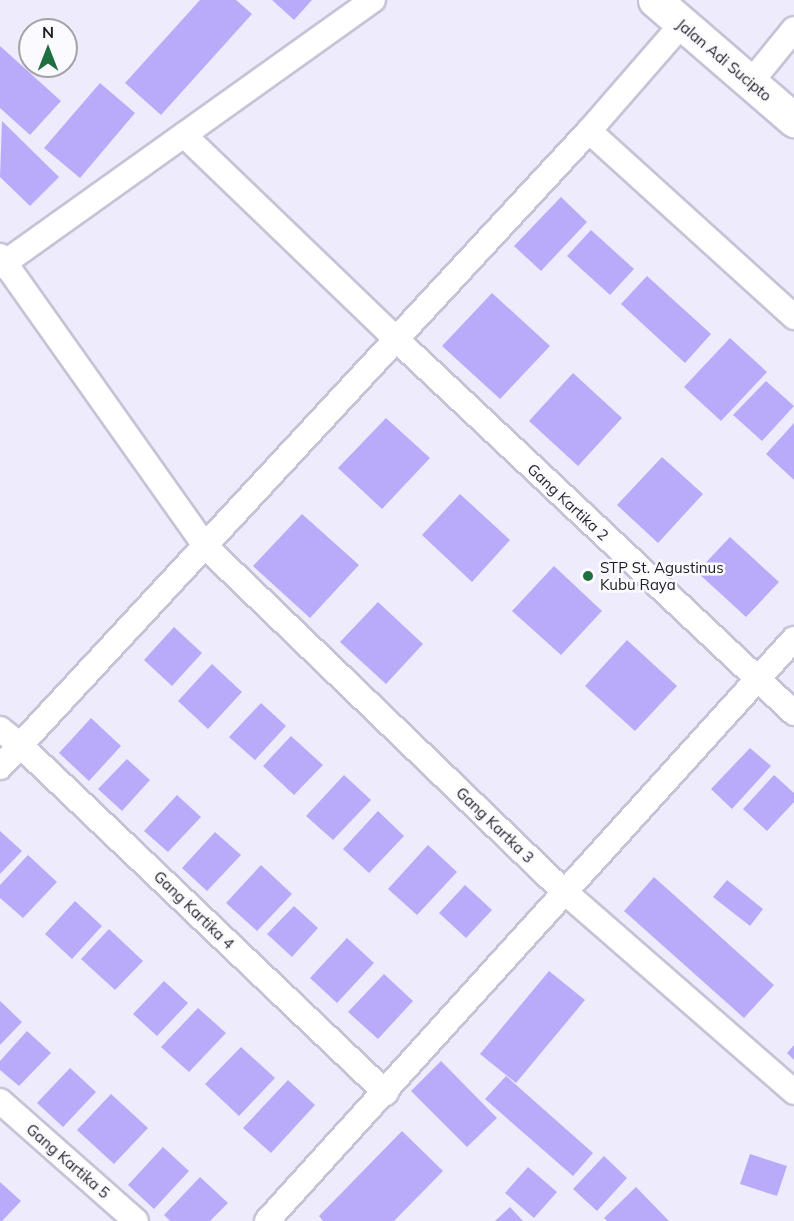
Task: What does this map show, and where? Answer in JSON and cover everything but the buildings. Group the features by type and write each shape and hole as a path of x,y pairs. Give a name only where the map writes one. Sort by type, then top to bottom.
{"main road":[{"name":"Jalan Adi Sucipto","path":"655,0 794,120"}],"street":[{"path":"2,262 374,0"},
{"path":"0,767 206,548 589,131 682,24"},
{"path":"751,82 794,29"},
{"path":"589,131 794,317"},
{"name":"Gang Kartika 2","path":"184,135 396,339 794,713"},
{"name":"Gang Kartka 3","path":"2,262 206,548 565,892 794,1092"},
{"path":"267,1221 386,1093 794,639"},
{"name":"Gang Kartika 4","path":"0,729 20,745 386,1093"},
{"name":"Gang Kartika 5","path":"0,1101 136,1221"}],"place":[{"name":"STP St. Agustinus Kubu Raya","path":"588,576"}]}
